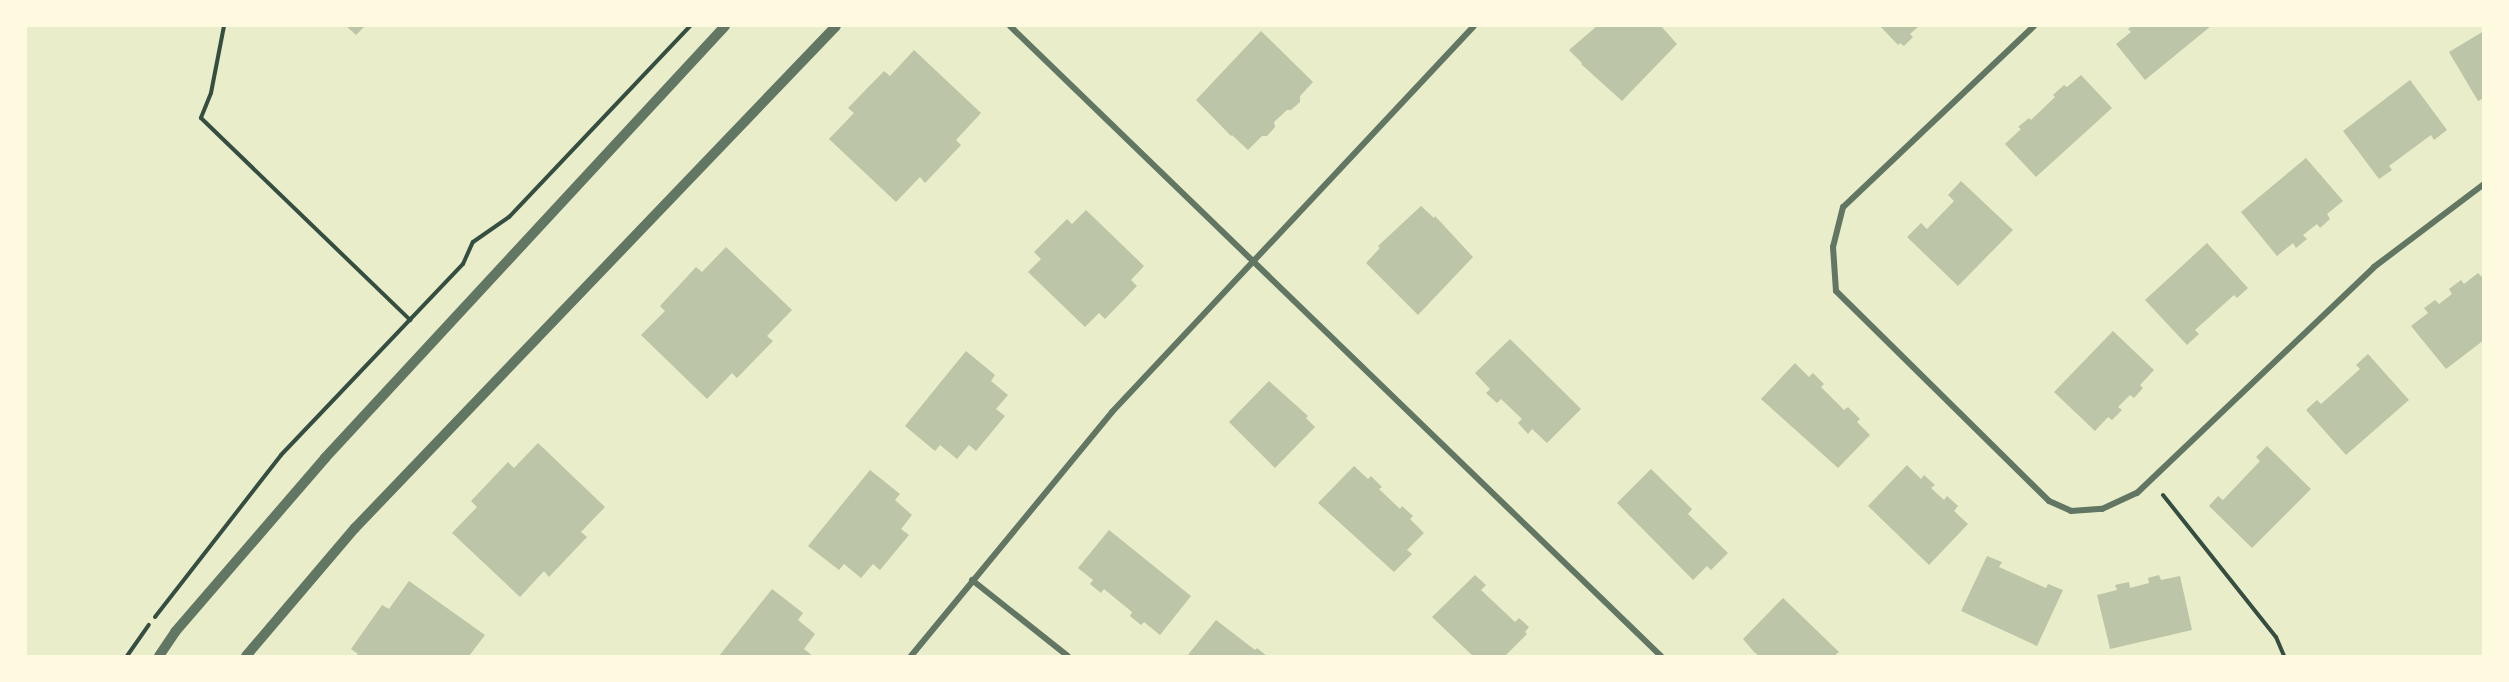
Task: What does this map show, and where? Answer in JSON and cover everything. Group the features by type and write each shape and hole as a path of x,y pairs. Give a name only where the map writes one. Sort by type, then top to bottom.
{"street":[{"path":"159,657 175,632 325,458 726,26"},
{"path":"246,657 355,528 836,26"},
{"path":"1010,26 1661,657"},
{"path":"912,657 972,580 1112,411 1474,26"},
{"path":"2034,26 1843,207 1833,247 1836,291 2049,501 2071,511 2102,508 2138,493 2374,267 2484,184"},
{"path":"972,580 1068,657"}],"path":[{"path":"224,26 211,93 201,118 410,320"},
{"path":"127,657 171,594 281,455 463,264 473,242 509,217 690,26"},
{"path":"2151,480 2276,637 2284,657"}],"building":[{"path":"346,26 365,26 356,35"},
{"path":"1597,26 1661,26 1677,44 1622,101 1569,50"},
{"path":"1880,26 1919,26 1910,34 1913,37 1904,46 1900,43 1898,45"},
{"path":"2132,26 2211,26 2145,80 2116,44 2131,32 2128,29"},
{"path":"1261,31 1313,82 1300,96 1300,102 1274,122 1275,127 1267,136 1262,136 1248,150 1196,100"},
{"path":"2484,31 2484,98 2478,101 2449,52"},
{"path":"914,50 981,113 956,140 961,145 925,183 920,177 896,202 829,139 854,113 848,108 884,71 890,76"},
{"path":"2081,75 2112,108 2036,177 2005,144 2021,129 2018,127 2029,118 2031,120 2064,85 2067,87"},
{"path":"2410,80 2447,130 2434,140 2431,135 2389,166 2392,170 2379,179 2343,131"},
{"path":"2306,158 2343,201 2327,214 2330,219 2320,228 2317,224 2303,235 2307,239 2296,248 2293,243 2277,256 2241,212"},
{"path":"1961,181 2013,230 1958,286 1907,237 1921,223 1927,229 1954,201 1948,195"},
{"path":"1421,206 1434,218 1435,216 1473,257 1418,315 1366,263 1380,248 1378,246"},
{"path":"1086,210 1144,266 1131,280 1137,286 1105,319 1099,313 1085,327 1028,272 1041,259 1034,252 1067,219 1072,224"},
{"path":"2207,243 2248,288 2237,298 2234,295 2195,330 2199,334 2187,345 2145,300"},
{"path":"726,247 792,310 767,336 773,341 737,378 732,373 707,399 641,335 665,311 660,306 696,267 702,272"},
{"path":"2478,273 2484,279 2484,340 2446,369 2411,326 2428,313 2424,308 2435,300 2439,304 2452,294 2449,289 2461,280 2464,284"},
{"path":"2113,331 2154,370 2140,385 2143,388 2134,398 2130,395 2118,407 2122,410 2112,420 2108,417 2095,431 2054,392"},
{"path":"1510,339 1581,409 1547,443 1532,429 1528,434 1518,423 1522,419 1501,399 1497,403 1486,393 1490,389 1475,373"},
{"path":"966,351 995,375 991,381 1008,395 996,409 1005,416 976,451 969,445 957,459 940,445 935,451 905,426"},
{"path":"2368,354 2409,400 2346,455 2306,410 2317,400 2321,404 2360,369 2356,365"},
{"path":"1795,363 1809,377 1813,373 1824,384 1821,387 1844,410 1848,407 1860,419 1857,422 1870,435 1838,468 1761,399"},
{"path":"1269,381 1308,416 1306,418 1315,427 1275,468 1229,422"},
{"path":"538,443 605,507 581,532 587,537 549,577 544,571 520,597 452,533 477,507 471,501 508,462 514,468"},
{"path":"2267,446 2311,489 2252,548 2209,506 2218,496 2223,500 2260,461 2256,457"},
{"path":"1907,465 1921,479 1924,475 1935,485 1931,488 1944,500 1947,496 1958,506 1954,511 1968,524 1929,565 1868,506"},
{"path":"1354,466 1368,479 1371,476 1382,487 1379,489 1400,509 1402,506 1413,516 1410,519 1424,533 1407,550 1412,554 1394,572 1318,503"},
{"path":"1651,469 1692,509 1688,514 1728,553 1711,570 1707,566 1693,580 1617,503"},
{"path":"870,470 900,494 895,500 912,515 901,529 909,535 880,570 873,564 861,578 844,564 839,570 808,546"},
{"path":"1109,530 1191,596 1160,635 1144,622 1141,625 1130,616 1132,612 1104,589 1101,593 1090,584 1093,580 1078,568"},
{"path":"1987,556 2002,562 1999,567 2046,588 2048,584 2063,590 2037,646 1961,611"},
{"path":"1475,575 1486,585 1481,590 1515,622 1519,618 1529,627 1525,632 1527,634 1505,656 1473,656 1432,617"},
{"path":"2159,575 2161,580 2180,576 2192,630 2110,649 2097,595 2117,590 2115,585 2129,582 2130,588 2149,583 2148,578"},
{"path":"409,581 485,635 469,656 356,656 358,654 351,649 382,605 389,609"},
{"path":"772,589 803,613 798,620 815,634 804,649 813,656 719,656"},
{"path":"1783,598 1839,652 1834,656 1759,656 1754,652 1743,639"},
{"path":"1216,620 1255,650 1257,648 1267,656 1187,656"}]}
